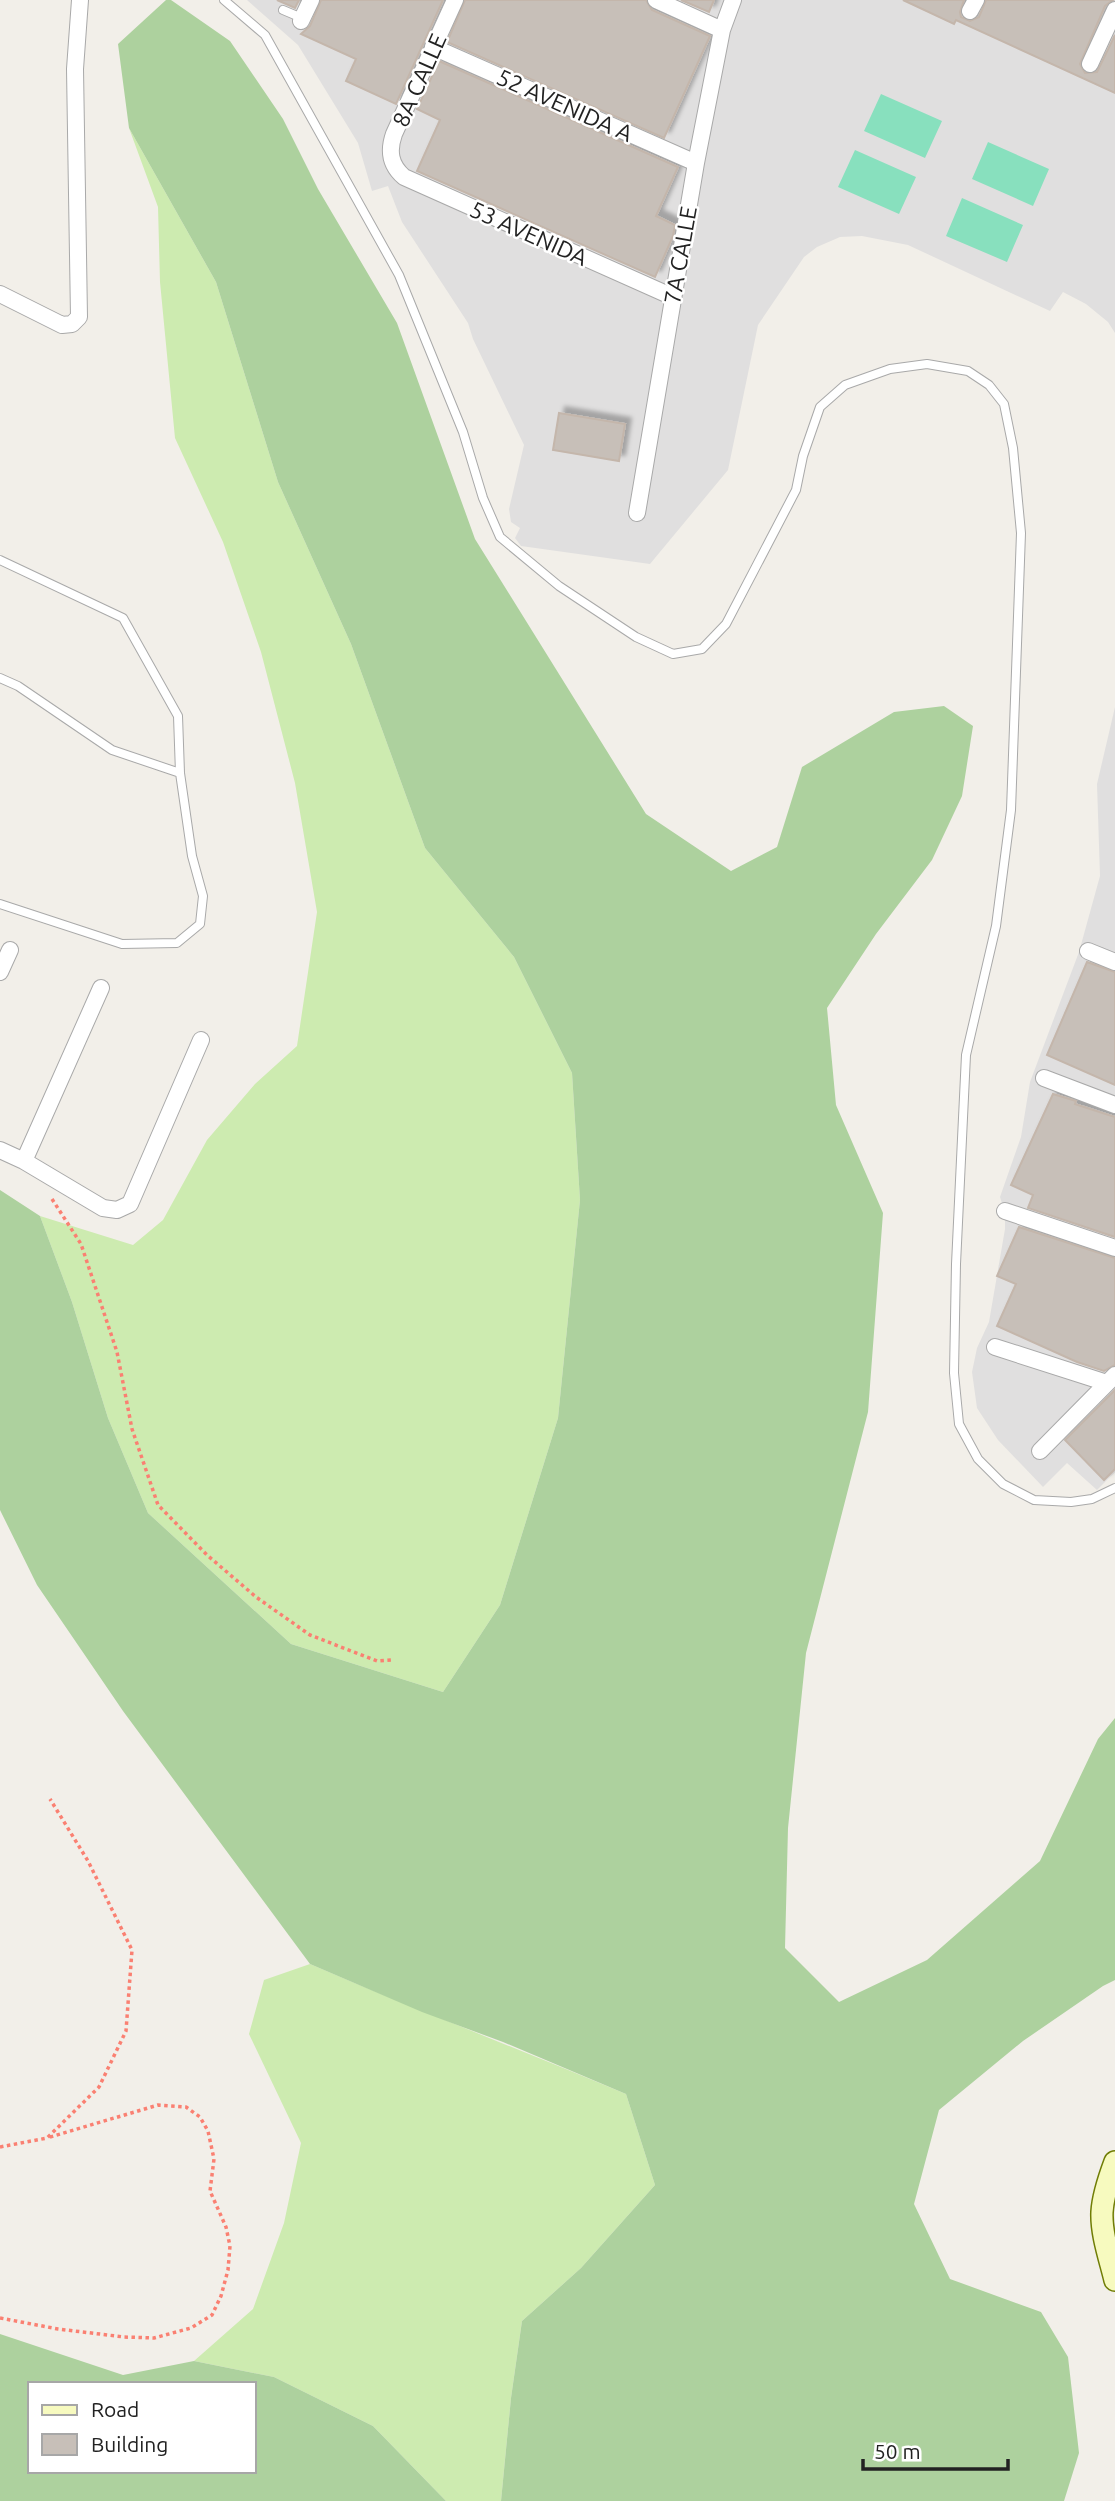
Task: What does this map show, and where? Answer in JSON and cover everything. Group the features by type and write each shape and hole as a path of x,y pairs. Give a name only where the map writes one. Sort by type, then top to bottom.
{"main road":[{"path":"1115,2162 1102,2213 1106,2246 1115,2280"}],"street":[{"path":"0,294 62,325 72,324 79,317 75,69 80,0"},
{"path":"302,20 311,0"},
{"name":"8A CALLE","path":"392,161 390,147 394,134 455,0"},
{"path":"656,0 722,30"},
{"name":"7A CALLE","path":"637,513 696,163 722,30 733,0"},
{"path":"1090,64 1115,10"},
{"name":"52 AVENIDA A","path":"433,47 696,163"},
{"name":"53 AVENIDA","path":"392,161 404,177 673,297"},
{"path":"0,972 10,950"},
{"path":"1088,951 1115,962"},
{"path":"24,1161 102,988"},
{"path":"0,1150 24,1161 103,1208 117,1210 130,1204 201,1040"},
{"path":"1044,1078 1115,1105"},
{"path":"1005,1211 1115,1248"},
{"path":"995,1347 1111,1379 1040,1451"}],"lane":[{"path":"224,0 265,35 399,275 463,432 483,498 500,537 559,586 636,637 673,654 702,649 726,624 796,490 803,456 820,407 845,385 890,369 927,364 968,371 989,385 1004,404 1013,448 1021,533 1011,810 996,926 966,1055 954,1373 959,1424 978,1458 995,1476 1003,1484 1034,1500 1071,1502 1092,1499 1115,1488"},
{"path":"283,10 302,20"},
{"path":"0,560 123,618 178,716 180,773 192,856 203,896 200,924 177,943 122,944 0,904"},
{"path":"0,678 18,686 112,750 180,773"}],"path":[{"path":"47,1192 81,1244 117,1352 132,1429 158,1505 207,1555 256,1597 310,1635 377,1661 391,1660"},
{"path":"47,2138 99,2087 126,2031 132,1950 88,1861 50,1799"},
{"path":"0,2147 47,2138 158,2105 186,2107 200,2117 208,2131 214,2159 210,2191 226,2227 230,2246 225,2283 212,2315 191,2328 154,2338 124,2337 0,2318"}],"shaded area":[{"path":"247,0 1115,0 1115,333 1108,322 1086,304 1063,292 1050,311 908,245 862,236 840,237 817,247 804,257 758,325 728,470 650,564 521,546 515,538 520,528 511,522 509,509 524,445 473,339 468,323 402,222 388,186 372,191 358,143 298,45"},
{"path":"1115,707 1115,1472 1097,1490 1067,1463 1043,1487 998,1440 977,1408 972,1372 977,1348 989,1322 1005,1229 1005,1213 1000,1197 1021,1137 1030,1082 1079,952 1100,876 1097,784"}],"green space":[{"path":"166,0 171,0 230,41 283,119 318,189 397,323 475,539 646,814 731,871 777,847 802,767 894,712 944,706 973,726 962,796 932,860 876,934 827,1008 836,1105 883,1213 868,1412 806,1653 788,1828 785,1948 839,2002 927,1960 1040,1861 1098,1739 1115,1718 1115,1980 1023,2041 939,2110 914,2204 950,2279 1041,2312 1068,2357 1079,2453 1064,2501 501,2501 522,2321 581,2268 655,2185 626,2094 310,1964 123,1711 37,1585 0,1510 0,1190 40,1216 72,1302 108,1418 148,1513 291,1644 443,1692 500,1605 558,1418 580,1200 572,1073 514,957 425,848 351,644 278,482 216,282 129,128 118,44"},
{"path":"881,94 942,121 925,158 864,131"},
{"path":"129,128 216,282 278,482 351,644 425,848 514,957 572,1073 580,1200 558,1418 500,1605 443,1692 291,1644 148,1513 108,1418 72,1302 40,1216 133,1245 163,1220 207,1140 255,1084 297,1046 317,912 295,783 261,652 223,542 175,438 160,282 158,207"},
{"path":"988,142 1049,169 1033,206 972,179"},
{"path":"855,150 916,177 899,214 838,187"},
{"path":"962,198 1023,225 1007,262 946,236"},
{"path":"310,1964 626,2094 655,2185 581,2268 522,2321 501,2501 446,2501 373,2426 274,2377 194,2361 253,2309 284,2223 301,2143 249,2034 264,1980"},
{"path":"0,2334 123,2375 194,2361 274,2377 373,2426 446,2501 0,2501"}],"building":[{"path":"277,0 299,0 295,8"},
{"path":"321,0 443,0 396,104 346,81 356,59 301,34 310,26"},
{"path":"465,0 646,0 652,10 710,36 664,138 447,42"},
{"path":"681,0 714,0 709,12"},
{"path":"903,0 964,0 961,17 970,21 979,17 986,0 1113,0 1105,6 1080,64 1085,73 1097,72 1115,35 1115,93 956,20 954,24"},
{"path":"439,61 678,167 656,216 675,225 655,277 417,171 440,120 417,109"},
{"path":"559,413 625,424 619,461 553,450"},
{"path":"1087,962 1115,972 1115,1085 1047,1055"},
{"path":"1053,1094 1115,1117 1115,1237 1028,1208 1033,1195 1011,1185"},
{"path":"1019,1227 1115,1258 1115,1365 1104,1371 1077,1362 997,1326 1016,1284 997,1276"},
{"path":"1115,1390 1115,1469 1104,1480 1065,1440"}]}
